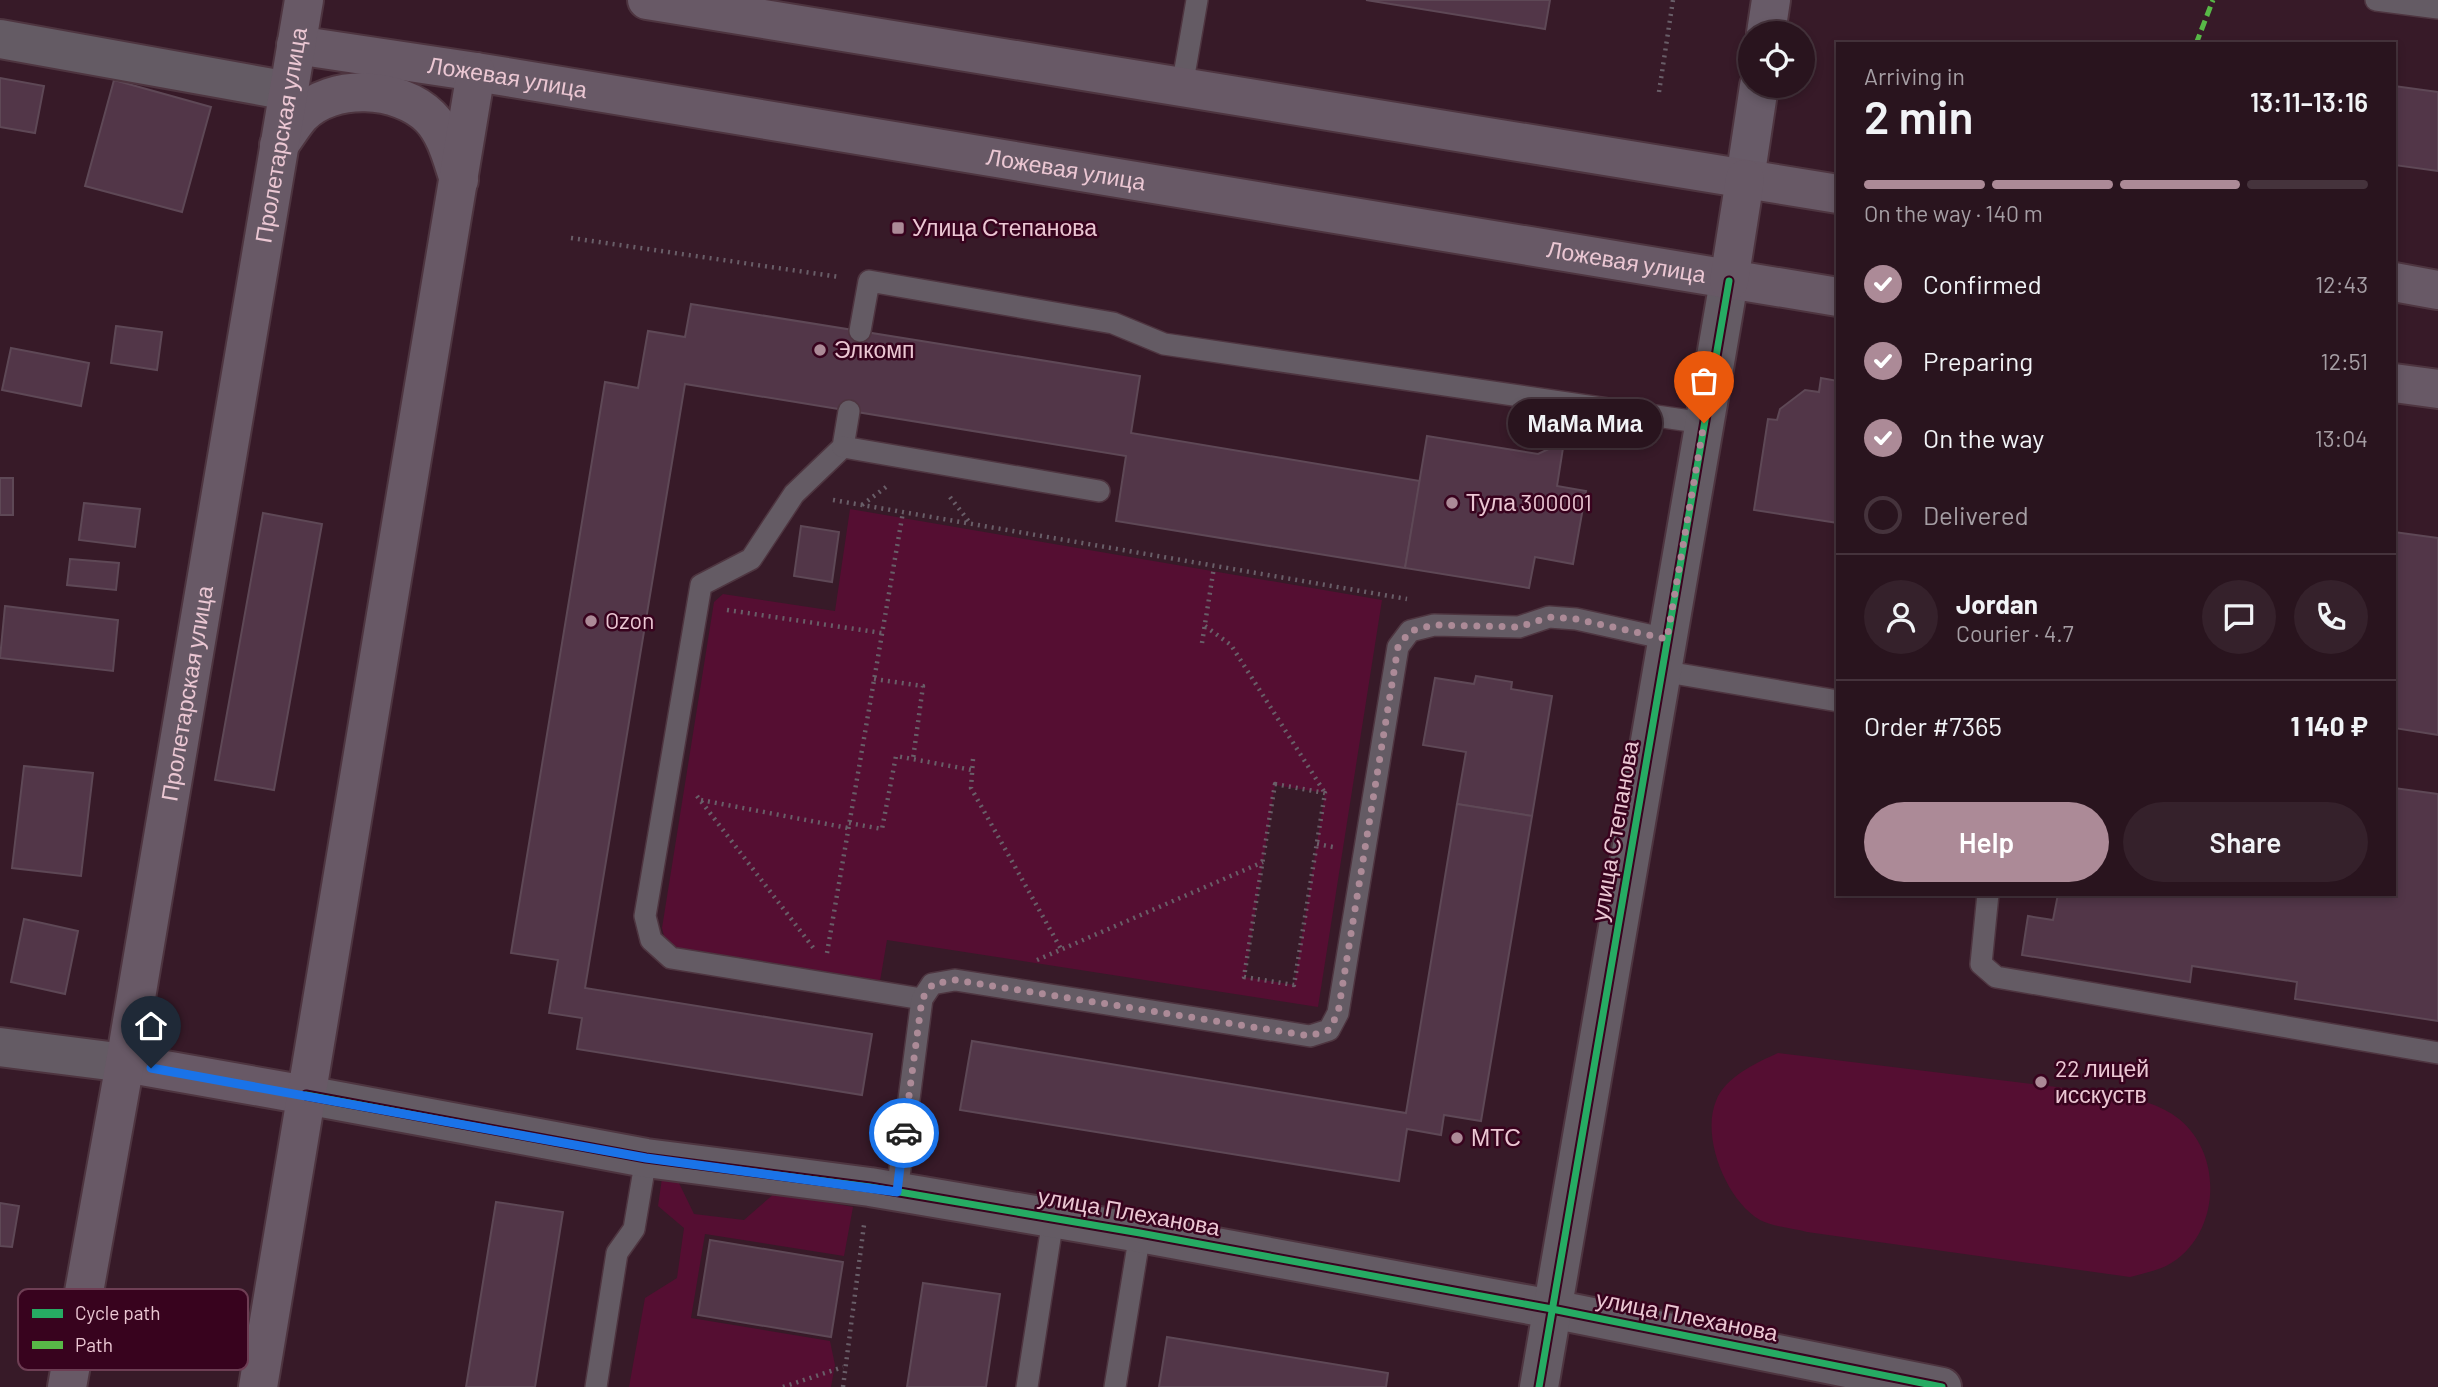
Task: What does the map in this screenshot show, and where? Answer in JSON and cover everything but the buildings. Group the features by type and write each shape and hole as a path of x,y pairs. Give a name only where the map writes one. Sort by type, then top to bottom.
{"main road":[{"name":"Пролетарская улица","path":"85,1289 304,0"},
{"path":"647,0 1836,194"},
{"name":"Ложевая улица","path":"296,46 476,72 1836,297"},
{"path":"258,1387 476,72"},
{"path":"279,146 302,114 331,97 366,92 403,99 430,117 446,143 459,182"},
{"name":"улица Степанова","path":"1729,281 1745,179"},
{"path":"2396,282 2438,289"},
{"path":"2396,383 2438,389"},
{"name":"улица Плеханова","path":"125,1063 306,1095"}],"street":[{"path":"1768,21 1771,0"},
{"path":"0,39 289,91"},
{"name":"улица Степанова","path":"1745,179 1757,98"},
{"name":"улица Степанова","path":"1539,1387 1729,281"},
{"name":"улица Плеханова","path":"0,1047 125,1063"},
{"name":"улица Плеханова","path":"306,1095 646,1158 883,1189 1140,1233 1552,1309 1942,1387"}],"lane":[{"path":"1182,87 1197,0"},
{"path":"2376,0 2438,8"},
{"path":"860,331 869,281 1114,323 1164,344 1704,423"},
{"path":"849,411 843,447 794,494 751,559 701,585 645,916 651,940 671,958 823,973 922,999"},
{"path":"843,447 1099,491"},
{"path":"883,1189 922,999 933,984 955,980 1310,1036 1329,1030 1338,1013 1398,647 1410,631 1434,625 1519,627 1549,617 1576,619 1664,655 1836,700"},
{"path":"1988,896 1981,964 1996,977 2438,1053"},
{"path":"596,1387 617,1253 634,1229 646,1158"},
{"path":"1027,1387 1053,1219"},
{"path":"1115,1387 1140,1233"}],"path":[{"path":"1659,92 1673,0"},
{"path":"571,238 869,281"},
{"path":"794,494 1406,598 1434,625"},
{"path":"823,973 903,512"},
{"path":"1202,643 1214,567"},
{"path":"698,605 882,633"},
{"path":"1205,626 1231,645 1325,793 1294,985 1244,977 1275,784 1325,793"},
{"path":"874,679 923,686 913,759"},
{"path":"700,800 883,830 896,756 972,770"},
{"path":"973,760 971,788 1061,949"},
{"path":"671,762 823,973"},
{"path":"982,984 1263,862"},
{"path":"843,1387 843,1367 883,1189"},
{"path":"783,1387 843,1367"}],"shaded area":[{"path":"850,509 1382,600 1318,1007 887,940 880,981 674,947 665,940 662,928 714,602 723,594 835,611","holes":["1275,785 1325,793 1294,985 1245,977"]},
{"path":"1778,1053 2114,1094 2156,1106 2179,1119 2194,1135 2204,1154 2209,1174 2210,1196 2206,1217 2197,1236 2184,1253 2166,1266 2130,1277 1807,1232 1765,1222 1748,1211 1727,1183 1714,1149 1712,1116 1720,1092 1726,1085 1742,1072"},
{"path":"662,1178 678,1181 694,1214 744,1220 776,1192 853,1207 844,1256 705,1234 691,1318 830,1341 835,1365 831,1387 629,1387 645,1298 677,1278 684,1228 658,1206"}],"marked path":[{"path":"2197,42 2213,0"}],"cycle path":[{"path":"1539,1387 1729,281"},
{"path":"306,1095 646,1158 870,1187 1140,1233 1552,1309 1942,1387"}],"way so far":[{"path":"904,1133 922,999 933,984 955,980 1310,1036 1329,1030 1338,1013 1398,647 1410,631 1434,625 1519,627 1549,617 1576,619 1667,639 1704,423"}],"place":[{"name":"Улица Степанова","path":"898,228"},
{"name":"Элкомп","path":"820,350"},
{"name":"МаМа Миа","path":"1704,423"},
{"name":"Тула 300001","path":"1452,503"},
{"name":"Ozon","path":"591,621"},
{"name":"22 лицей исскуств","path":"2041,1082"},
{"name":"МТС","path":"1457,1138"}],"route":[{"path":"151,1068 646,1158 897,1192 904,1133"}]}
